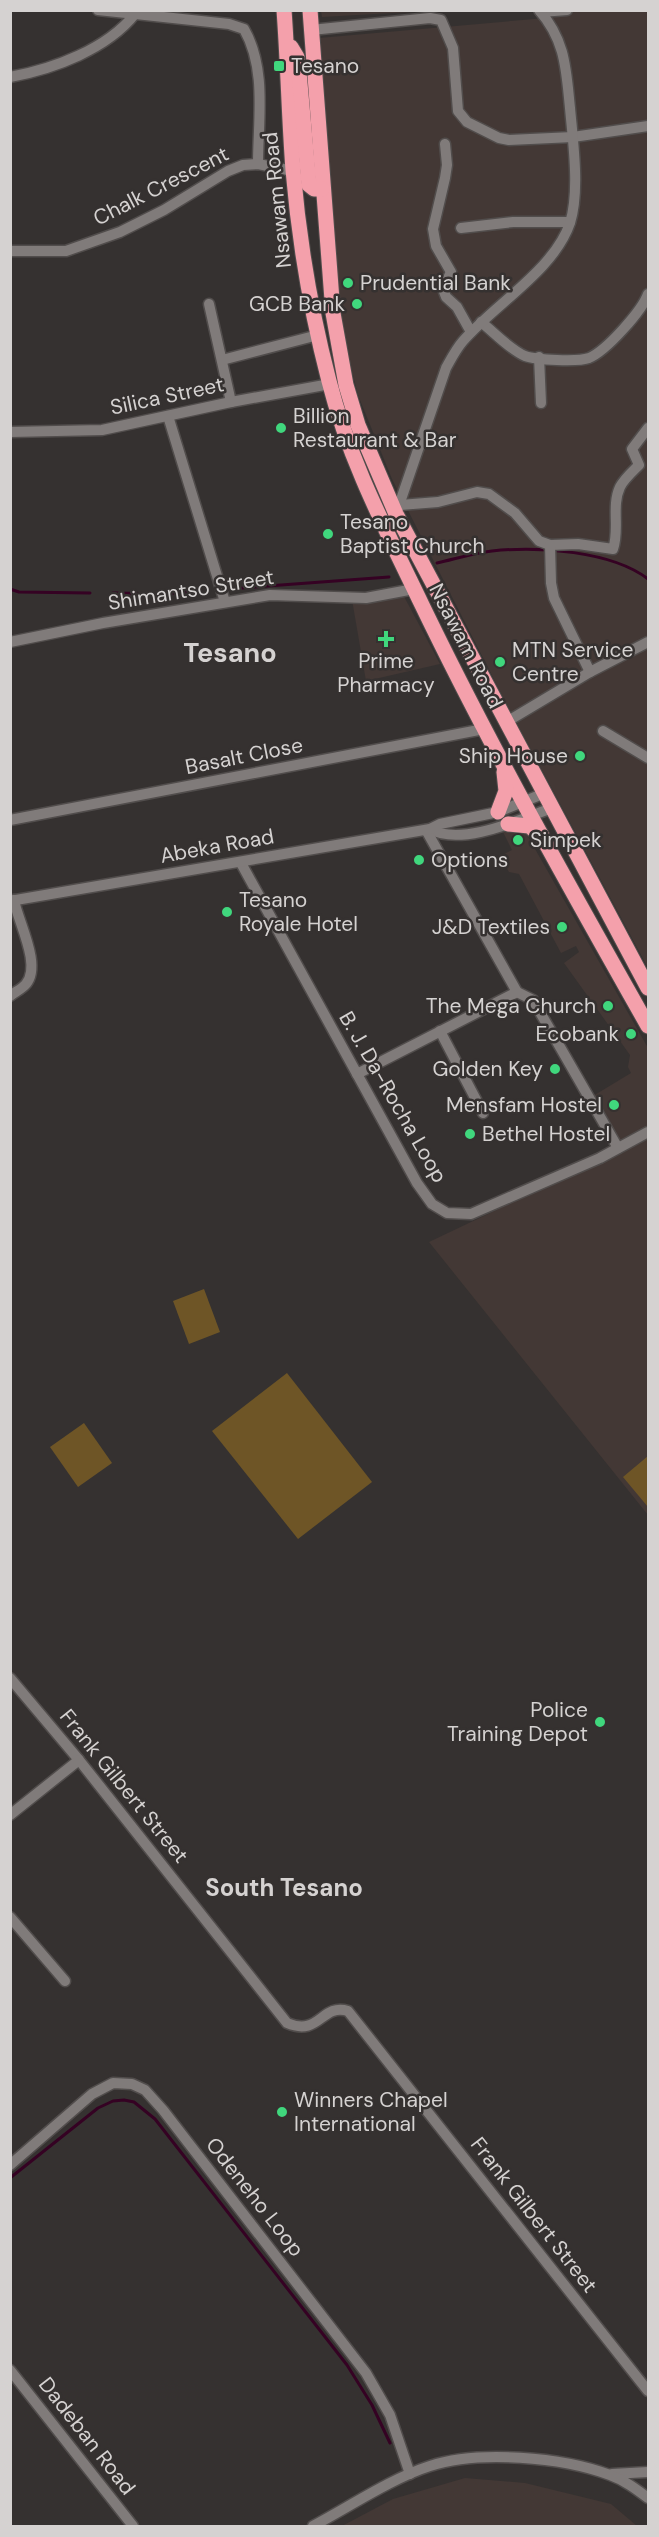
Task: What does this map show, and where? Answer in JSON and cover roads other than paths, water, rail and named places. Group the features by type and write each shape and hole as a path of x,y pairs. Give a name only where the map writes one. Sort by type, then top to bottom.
{"highway":[{"name":"Nsawam Road","path":"284,10 293,171 306,280 330,384 345,434 364,483 484,729 539,834 648,1026"},
{"name":"Nsawam Road","path":"310,10 333,313 346,385 358,425 398,509 552,808 648,988"},
{"path":"286,36 297,57 309,185 314,189 322,189"},
{"path":"498,812 506,791 503,766"},
{"path":"508,825 529,826 539,834"}],"street":[{"path":"98,10 229,24 244,29 251,40 260,100 258,164"},
{"path":"540,11 567,10"},
{"path":"540,11 559,38 563,52 573,137 573,200 570,222 545,263 471,332 446,368 398,509 477,492 489,494 502,501 539,541 550,545 578,544 613,549 616,541 616,508 620,488 639,465 632,449 648,428"},
{"path":"10,77 50,67 114,36 135,14"},
{"path":"311,30 430,18 441,20 453,48 458,111 462,118 499,138 573,137 648,126"},
{"path":"445,144 447,165 433,238 452,272 443,289 446,297 457,307 471,332"},
{"name":"Chalk Crescent","path":"10,251 66,251 120,232 164,210 228,171 243,165 258,164 293,171"},
{"path":"461,228 513,222 570,222"},
{"path":"481,322 516,351 529,357 561,360 586,359 593,356 637,315 648,294"},
{"path":"210,304 231,402"},
{"path":"222,360 318,335"},
{"path":"539,357 541,403"},
{"name":"Silica Street","path":"10,432 93,431 330,384"},
{"path":"168,416 222,593"},
{"path":"550,545 551,583 554,598 590,672"},
{"name":"Shimantso Street","path":"10,642 222,593 366,598 414,589"},
{"path":"508,721 590,672 648,642"},
{"name":"Basalt Close","path":"10,820 484,729"},
{"path":"603,731 648,758"},
{"name":"Abeka Road","path":"428,830 440,835 457,835 508,825 545,793"},
{"name":"Abeka Road","path":"12,901 428,830 440,824 498,812 552,808"},
{"path":"428,830 517,992 533,1000 618,1148"},
{"name":"B. J. Da-Rocha Loop","path":"241,863 417,1183 432,1204 447,1213 471,1214 618,1148 648,1132"},
{"path":"10,996 26,984 32,972 28,946 12,901"},
{"path":"357,1074 517,992"},
{"path":"440,1031 483,1113"},
{"name":"Frank Gilbert Street","path":"12,1683 79,1760 286,2023 298,2028 309,2027 333,2010 348,2011 648,2391"},
{"path":"10,1815 79,1760"},
{"path":"10,1917 64,1981"},
{"name":"Odeneho Loop","path":"10,2164 100,2089 120,2082 145,2090 163,2110 366,2373 390,2415 410,2474"},
{"name":"Dadeban Road","path":"10,2370 133,2526"},
{"path":"313,2526 410,2474 430,2466 474,2458 552,2462 609,2474 648,2472"},
{"path":"609,2474 648,2498"}],"waterway":[{"path":"437,563 492,551 552,550 615,562 648,579"},
{"path":"228,589 389,577"},
{"path":"10,589 19,592 90,593"},
{"path":"113,593 166,594 201,591"},
{"path":"10,2178 98,2108 113,2101 134,2102 155,2119 347,2365 372,2405 390,2443"}],"place":[{"name":"Tesano","path":"279,66"},
{"name":"Prudential Bank","path":"348,283"},
{"name":"GCB Bank","path":"357,304"},
{"name":"Billion Restaurant & Bar","path":"281,428"},
{"name":"Tesano Baptist Church","path":"328,534"},
{"name":"Prime Pharmacy","path":"386,639"},
{"name":"MTN Service Centre","path":"500,662"},
{"name":"Ship House","path":"580,756"},
{"name":"Simpek","path":"518,840"},
{"name":"Options","path":"419,860"},
{"name":"Tesano Royale Hotel","path":"227,912"},
{"name":"J&D Textiles","path":"562,927"},
{"name":"The Mega Church","path":"608,1006"},
{"name":"Ecobank","path":"631,1034"},
{"name":"Golden Key","path":"555,1069"},
{"name":"Mensfam Hostel","path":"614,1105"},
{"name":"Bethel Hostel","path":"470,1134"},
{"name":"Police Training Depot","path":"600,1722"},
{"name":"Winners Chapel International","path":"282,2112"}],"district":[{"name":"Tesano","path":"230,652"},
{"name":"South Tesano","path":"284,1887"}]}
